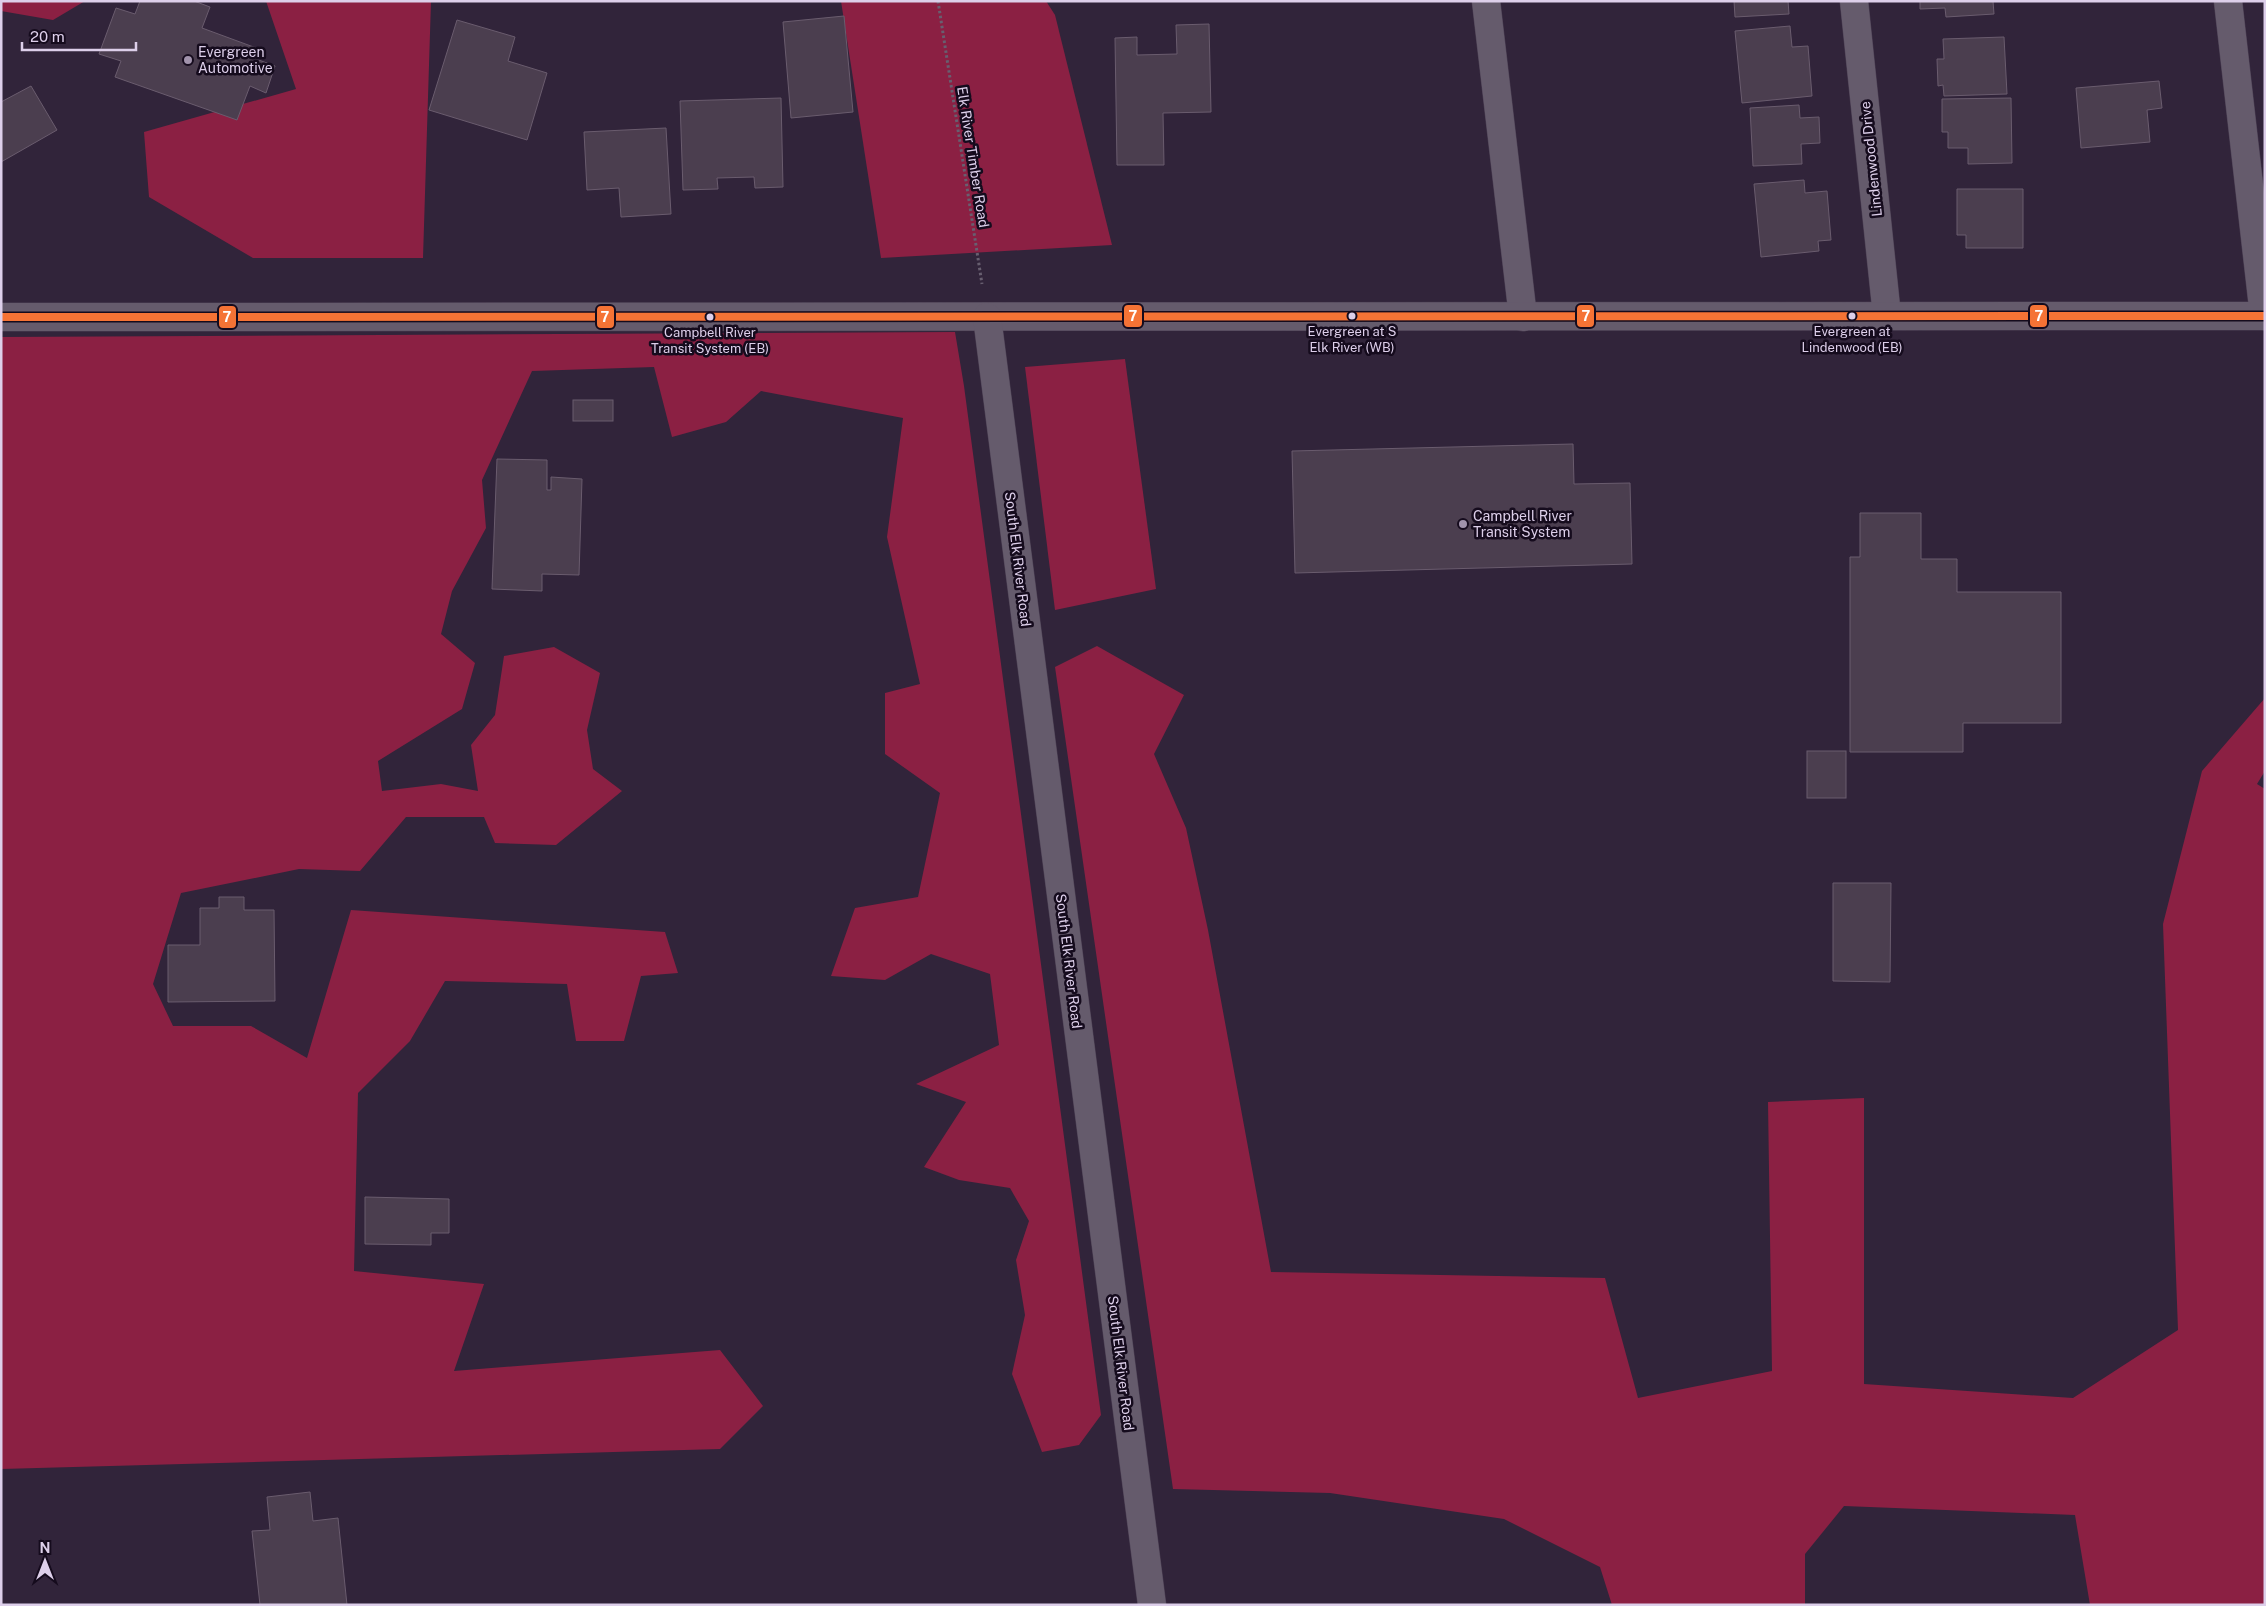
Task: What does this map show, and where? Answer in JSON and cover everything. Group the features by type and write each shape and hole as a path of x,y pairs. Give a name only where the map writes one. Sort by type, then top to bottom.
{"street":[{"path":"1486,1 1523,317"},
{"name":"Lindenwood Drive","path":"1854,1 1887,316"},
{"path":"1,317 2264,316 2228,1"},
{"name":"South Elk River Road","path":"987,317 1152,1605"}],"path":[{"name":"Elk River Timber Road","path":"938,1 987,317"}],"shaded area":[{"path":"1,1 85,1 53,20 1,11"},
{"path":"266,1 431,1 423,258 253,258 149,197 144,132 296,89"},
{"path":"841,1 1046,1 1055,15 1112,245 881,258"},
{"path":"955,332 964,386 1101,1415 1079,1445 1042,1452 1012,1374 1025,1315 1016,1260 1029,1221 1010,1188 959,1180 924,1167 966,1102 916,1084 999,1045 990,974 931,954 885,980 831,976 855,908 918,897 940,793 885,754 885,693 920,684 887,537 903,418 761,391 726,422 672,437 654,367 532,371 482,480 486,528 452,591 441,634 475,663 462,709 378,761 382,791 441,784 478,791 471,745 495,715 504,656 554,647 600,673 587,730 593,769 622,791 556,845 495,843 484,817 406,817 360,871 299,869 181,893 153,984 173,1026 251,1026 307,1058 351,910 665,932 678,973 641,976 624,1041 576,1041 567,984 445,981 410,1041 358,1093 354,1271 484,1284 454,1371 720,1350 763,1406 720,1449 1,1469 1,337"},
{"path":"1125,359 1156,589 1055,610 1025,367"},
{"path":"1097,646 1184,695 1154,754 1186,828 1208,930 1271,1272 1605,1278 1638,1398 1772,1371 1768,1102 1864,1098 1864,1384 2073,1398 2178,1330 2163,924 2202,771 2265,698 2265,771 2257,784 2265,789 2265,1605 2090,1605 2075,1515 1844,1506 1805,1554 1805,1605 1612,1605 1600,1567 1504,1519 1330,1493 1173,1489 1055,667"}],"building":[{"name":"Evergreen Automotive","path":"140,1 194,1 210,7 202,28 259,49 256,59 275,66 266,93 250,86 237,120 115,77 121,61 99,54 116,8 135,14"},
{"path":"1734,1 1788,1 1789,14 1735,17"},
{"path":"1920,1 1993,1 1994,14 1946,17 1945,8 1920,9"},
{"path":"844,16 853,112 791,118 783,22"},
{"path":"457,20 515,37 508,61 547,73 527,140 429,110"},
{"path":"1209,24 1211,112 1163,113 1164,165 1117,165 1115,38 1137,37 1137,55 1177,54 1176,25"},
{"path":"1790,26 1792,47 1808,46 1812,96 1742,103 1735,31"},
{"path":"2004,37 2007,94 1944,96 1943,85 1938,86 1937,59 1944,59 1943,39"},
{"path":"2159,81 2162,108 2147,110 2150,142 2081,148 2076,88"},
{"path":"31,86 57,130 1,162 1,102"},
{"path":"781,98 783,187 755,188 754,177 717,178 718,189 683,190 680,101"},
{"path":"2011,98 2012,163 1968,164 1968,148 1948,148 1948,132 1942,132 1942,99"},
{"path":"1799,105 1800,118 1819,117 1820,143 1801,144 1802,164 1753,166 1750,108"},
{"path":"666,128 671,214 621,217 619,188 587,190 584,132"},
{"path":"1804,180 1805,193 1827,191 1831,240 1818,241 1819,251 1761,257 1754,184"},
{"path":"1957,189 2023,189 2023,248 1966,248 1966,235 1957,235"},
{"path":"573,400 613,400 613,421 573,421"},
{"name":"Campbell River Transit System","path":"1573,444 1574,484 1630,483 1632,564 1295,573 1292,451"},
{"path":"497,459 547,460 547,490 551,490 551,477 582,479 579,575 542,574 542,591 492,589"},
{"path":"1860,513 1921,513 1921,559 1957,559 1957,592 2061,592 2061,723 1963,723 1963,752 1850,752 1850,557 1860,557"},
{"path":"1807,751 1846,751 1846,798 1807,798"},
{"path":"1833,883 1891,883 1890,982 1833,981"},
{"path":"219,897 244,897 244,910 274,910 275,1001 168,1002 168,945 200,945 200,908 219,908"},
{"path":"365,1197 449,1199 449,1233 431,1233 431,1245 365,1244"},
{"path":"310,1492 313,1521 338,1518 347,1605 260,1605 252,1531 270,1530 267,1497"}],"transit line":[{"name":"7","path":"1,317 2265,316"}],"place":[{"name":"Evergreen Automotive","path":"188,60"},
{"name":"Evergreen at S Elk River (WB)","path":"1352,316"},
{"name":"Evergreen at Lindenwood (EB)","path":"1852,316"},
{"name":"Campbell River Transit System (EB)","path":"710,317"},
{"name":"Campbell River Transit System","path":"1463,524"}]}
